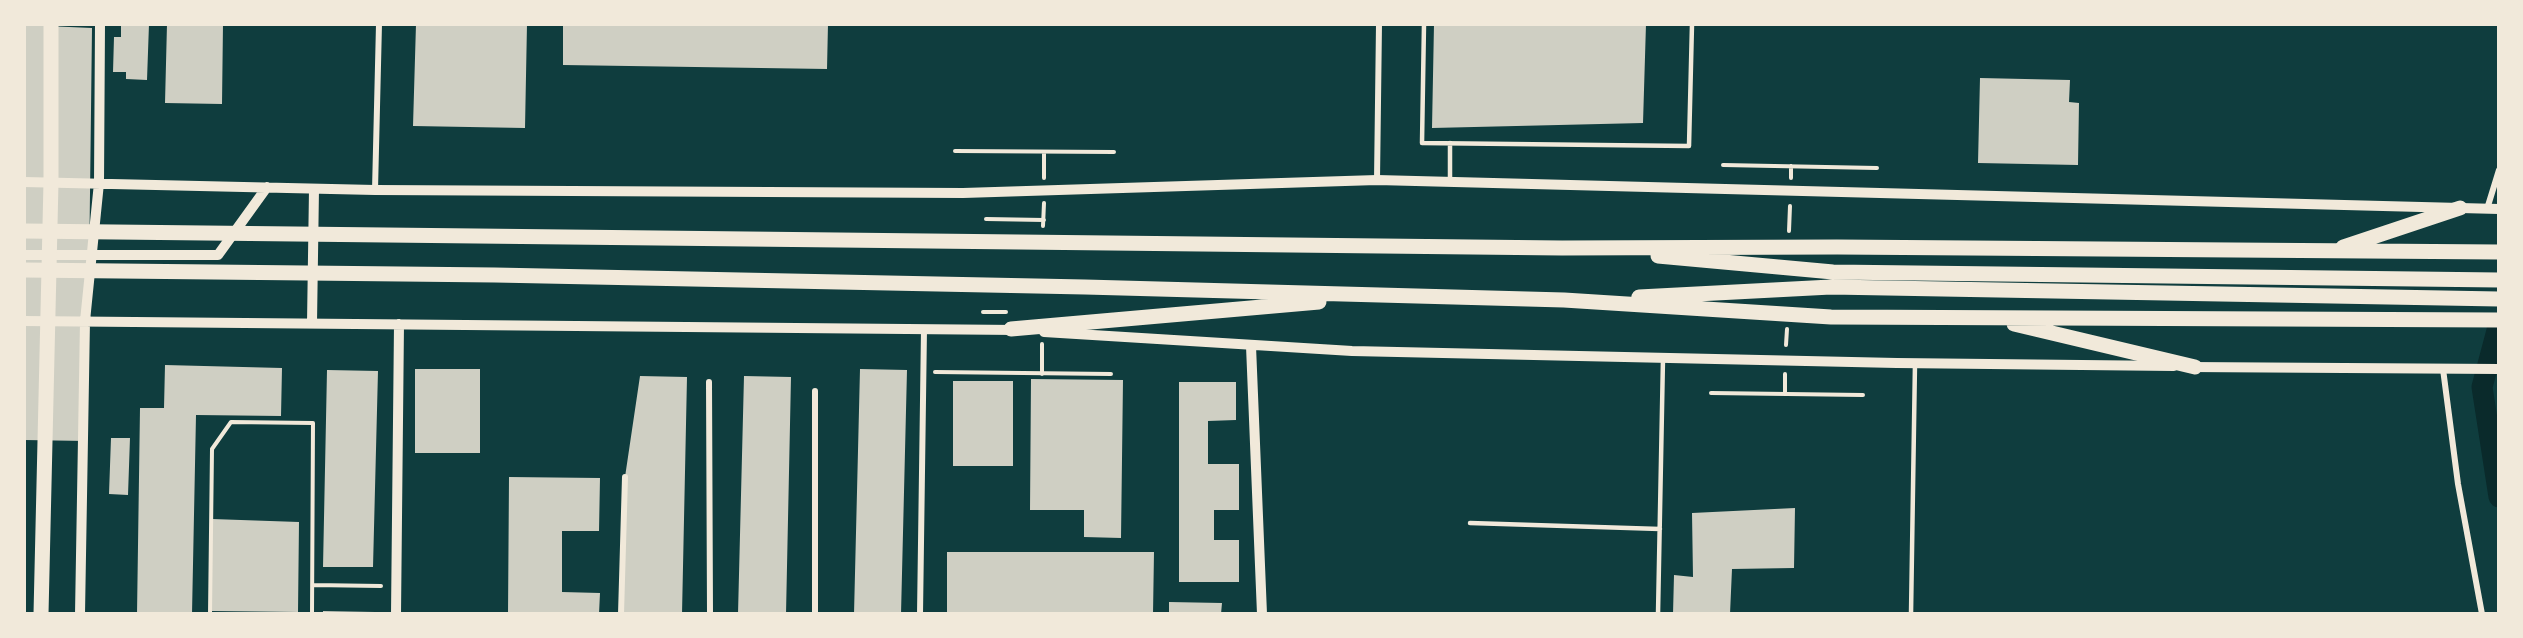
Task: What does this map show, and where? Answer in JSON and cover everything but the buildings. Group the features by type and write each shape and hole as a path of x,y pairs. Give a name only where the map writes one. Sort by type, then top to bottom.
{"main road":[{"path":"41,614 51,182 51,24"},
{"path":"2331,250 2460,208"},
{"path":"24,231 1562,248 1837,247 2499,252"},
{"path":"1562,248 1832,280 2499,299"},
{"path":"24,270 495,274 1564,300 1831,317 2499,320"},
{"path":"1564,300 1832,280 2499,280"},
{"path":"1011,329 1390,296"},
{"path":"1988,318 2195,367"}],"street":[{"path":"80,614 85,321 99,183 100,24"},
{"path":"375,190 379,24"},
{"path":"1377,180 1379,24"},
{"path":"2487,209 2499,170"},
{"path":"24,182 375,190 963,193 1377,180 2499,209"},
{"path":"24,255 218,255 267,187"},
{"path":"312,323 314,189"},
{"path":"24,321 1011,329 1352,351 1915,363 2499,369"},
{"path":"396,614 399,324"},
{"path":"920,614 924,329"},
{"path":"1251,346 1262,614"},
{"path":"2443,369 2458,484 2482,614"},
{"path":"709,382 710,614"},
{"path":"815,391 815,614"},
{"path":"621,614 625,477"}],"lane":[{"path":"1424,24 1422,143 1689,146 1692,24"},
{"path":"1450,143 1450,182"},
{"path":"1658,614 1663,358"},
{"path":"1911,614 1915,363"},
{"path":"1470,523 1660,529"}],"path":[{"path":"955,151 1114,152"},
{"path":"1044,152 1044,186"},
{"path":"1723,165 1877,168"},
{"path":"1043,231 1044,197"},
{"path":"986,219 1044,220"},
{"path":"1042,333 1042,374"},
{"path":"923,371 1111,374"},
{"path":"1711,393 1863,396"},
{"path":"210,614 212,449 231,422 313,423 312,614"},
{"path":"313,585 397,587"}],"waterway":[{"path":"2499,323 2482,387 2499,497"}]}
